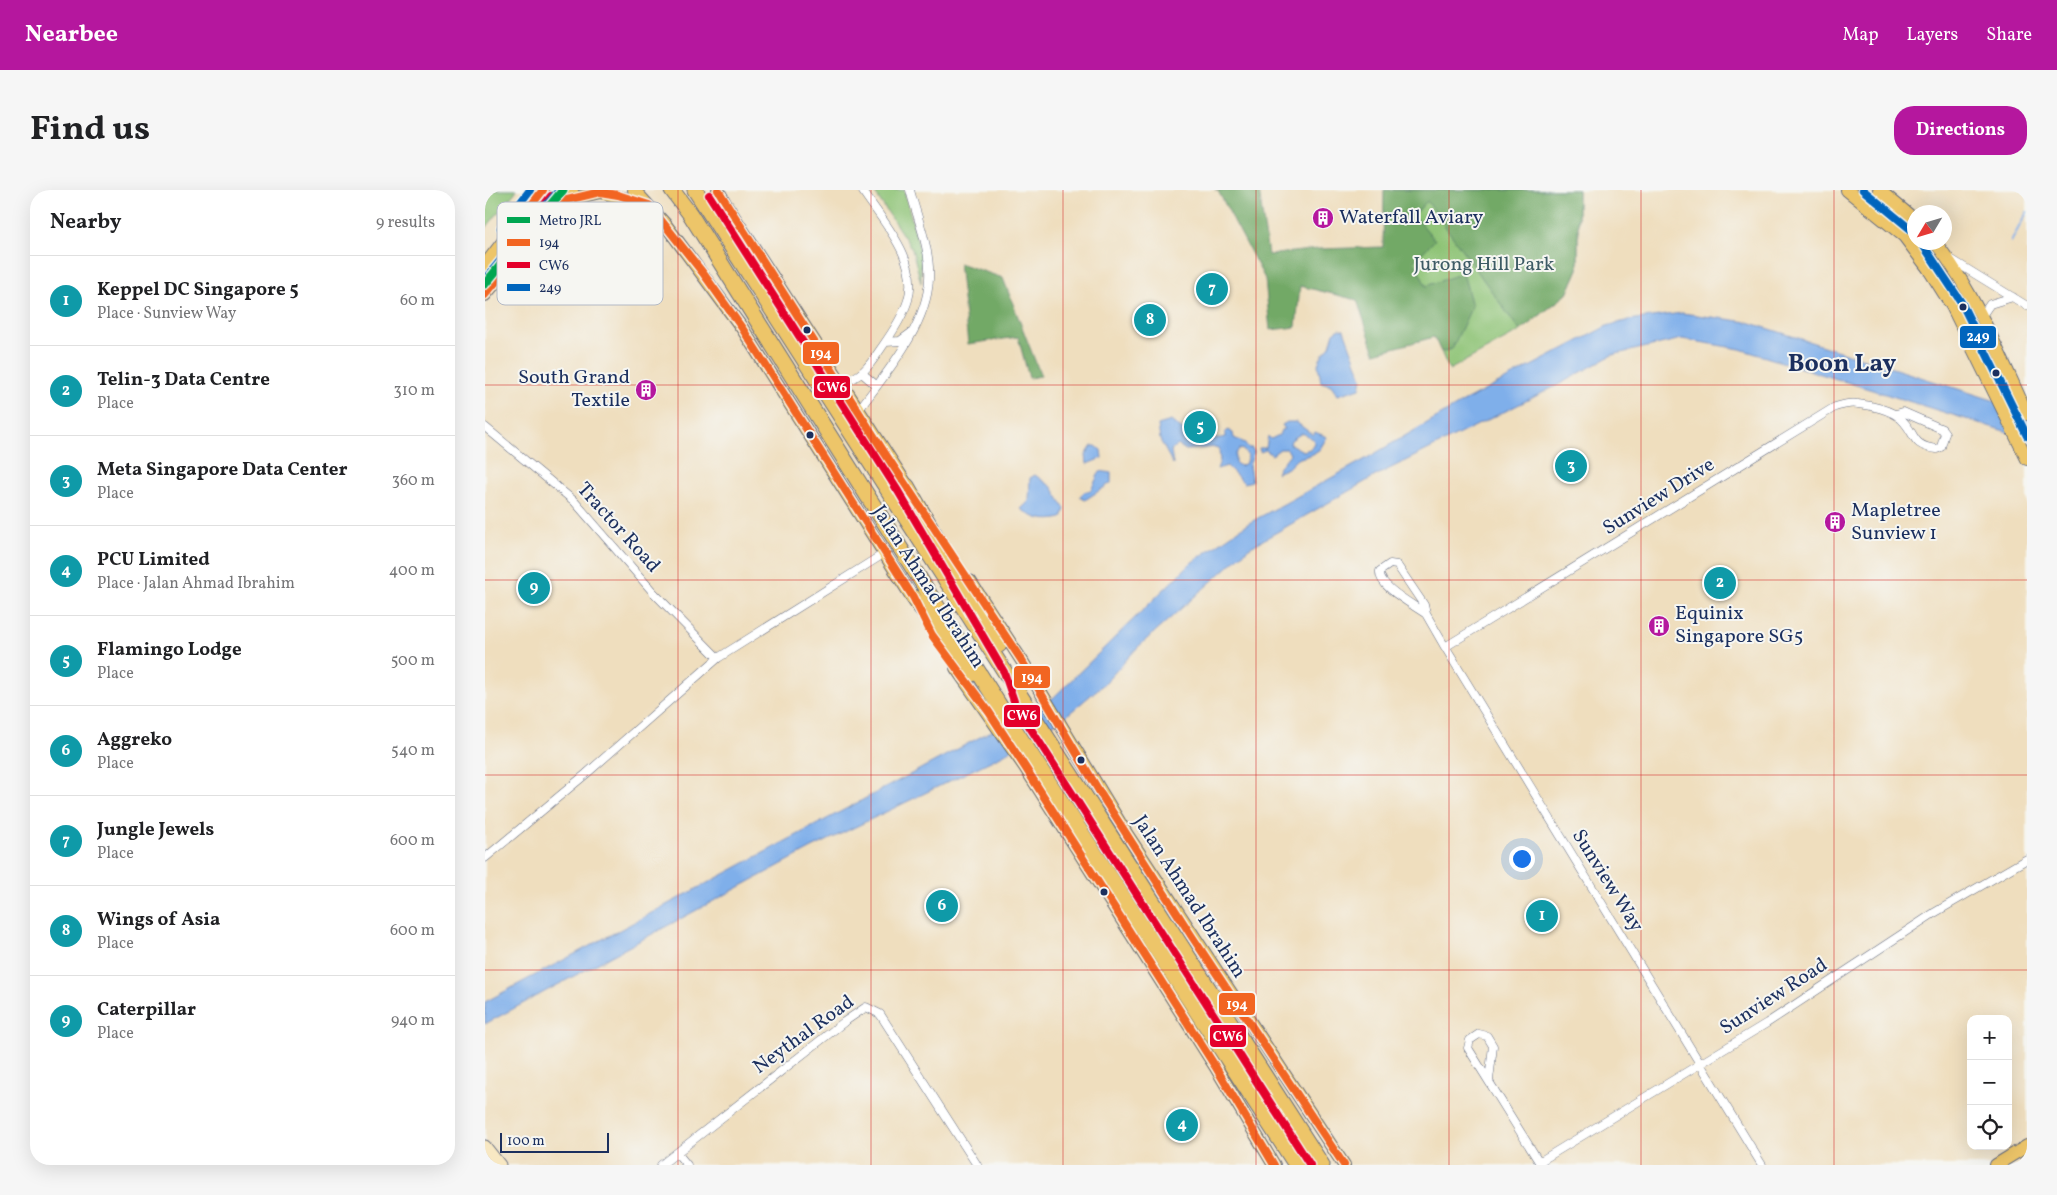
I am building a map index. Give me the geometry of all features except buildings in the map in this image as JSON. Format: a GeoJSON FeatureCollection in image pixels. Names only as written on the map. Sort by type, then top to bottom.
{"type":"FeatureCollection","features":[{"type":"Feature","properties":{"kind":"highway"},"geometry":{"type":"LineString","coordinates":[[672,190],[690,214],[1008,719],[1296,1165]]}},
{"type":"Feature","properties":{"kind":"highway"},"geometry":{"type":"LineString","coordinates":[[695,190],[706,204],[1322,1165]]}},
{"type":"Feature","properties":{"kind":"highway"},"geometry":{"type":"LineString","coordinates":[[907,486],[1013,668],[1023,699]]}},
{"type":"Feature","properties":{"kind":"highway"},"geometry":{"type":"LineString","coordinates":[[913,597],[995,710],[1008,719]]}},
{"type":"Feature","properties":{"kind":"highway"},"geometry":{"type":"LineString","coordinates":[[1245,1087],[1265,1131],[1285,1165]]}},
{"type":"Feature","properties":{"kind":"highway"},"geometry":{"type":"LineString","coordinates":[[1301,1132],[1314,1140],[1333,1165]]}},
{"type":"Feature","properties":{"kind":"main road"},"geometry":{"type":"LineString","coordinates":[[534,202],[543,190]]}},
{"type":"Feature","properties":{"kind":"main road"},"geometry":{"type":"LineString","coordinates":[[563,201],[572,190]]}},
{"type":"Feature","properties":{"kind":"main road","name":"Jalan Ahmad Ibrahim"},"geometry":{"type":"LineString","coordinates":[[634,190],[646,202]]}},
{"type":"Feature","properties":{"kind":"main road","name":"Jalan Ahmad Ibrahim"},"geometry":{"type":"LineString","coordinates":[[719,190],[725,203],[858,411],[1022,660],[1102,796],[1191,935],[1344,1165]]}},
{"type":"Feature","properties":{"kind":"main road"},"geometry":{"type":"LineString","coordinates":[[1847,190],[1904,236],[1928,268],[1952,306],[2027,459]]}},
{"type":"Feature","properties":{"kind":"main road"},"geometry":{"type":"LineString","coordinates":[[1879,190],[1907,213]]}},
{"type":"Feature","properties":{"kind":"main road"},"geometry":{"type":"LineString","coordinates":[[563,201],[600,192],[638,202]]}},
{"type":"Feature","properties":{"kind":"main road","name":"Jalan Ahmad Ibrahim"},"geometry":{"type":"LineString","coordinates":[[663,223],[703,273],[742,328],[913,597],[932,635],[989,712],[1025,767],[1205,1050],[1274,1165]]}},
{"type":"Feature","properties":{"kind":"main road"},"geometry":{"type":"LineString","coordinates":[[485,265],[497,249]]}},
{"type":"Feature","properties":{"kind":"main road"},"geometry":{"type":"LineString","coordinates":[[1941,250],[1981,317],[2027,414]]}},
{"type":"Feature","properties":{"kind":"main road"},"geometry":{"type":"LineString","coordinates":[[485,294],[497,280]]}},
{"type":"Feature","properties":{"kind":"main road"},"geometry":{"type":"LineString","coordinates":[[485,1146],[500,1165]]}},
{"type":"Feature","properties":{"kind":"main road"},"geometry":{"type":"LineString","coordinates":[[1996,1165],[2027,1146]]}},
{"type":"Feature","properties":{"kind":"street"},"geometry":{"type":"LineString","coordinates":[[840,382],[851,380],[863,374],[886,342],[909,299],[907,264],[900,247],[862,190]]}},
{"type":"Feature","properties":{"kind":"street"},"geometry":{"type":"LineString","coordinates":[[858,411],[899,355],[924,306],[929,279],[926,250],[909,190]]}},
{"type":"Feature","properties":{"kind":"street"},"geometry":{"type":"LineString","coordinates":[[1945,255],[2027,306]]}},
{"type":"Feature","properties":{"kind":"street"},"geometry":{"type":"LineString","coordinates":[[1981,317],[1990,304],[2013,297]]}},
{"type":"Feature","properties":{"kind":"street"},"geometry":{"type":"LineString","coordinates":[[886,342],[900,341],[911,333]]}},
{"type":"Feature","properties":{"kind":"street"},"geometry":{"type":"LineString","coordinates":[[886,342],[899,355]]}},
{"type":"Feature","properties":{"kind":"street"},"geometry":{"type":"LineString","coordinates":[[863,374],[877,386]]}},
{"type":"Feature","properties":{"kind":"street","name":"Sunview Drive"},"geometry":{"type":"LineString","coordinates":[[1445,647],[1835,407],[1857,404],[1897,414],[1903,412],[1942,429],[1945,433],[1941,447],[1937,449],[1927,448],[1916,442],[1908,426],[1897,414]]}},
{"type":"Feature","properties":{"kind":"street","name":"Tractor Road"},"geometry":{"type":"LineString","coordinates":[[485,428],[574,501],[653,592],[718,658]]}},
{"type":"Feature","properties":{"kind":"street"},"geometry":{"type":"LineString","coordinates":[[485,858],[586,774],[718,658],[885,554]]}},
{"type":"Feature","properties":{"kind":"street","name":"Sunview Way"},"geometry":{"type":"LineString","coordinates":[[1426,614],[1387,588],[1381,577],[1381,571],[1390,564],[1397,565],[1424,606],[1426,614],[1445,647],[1762,1165]]}},
{"type":"Feature","properties":{"kind":"street","name":"Sunview Road"},"geometry":{"type":"LineString","coordinates":[[1540,1164],[1767,1023],[1934,913],[2027,859]]}},
{"type":"Feature","properties":{"kind":"street","name":"Neythal Road"},"geometry":{"type":"LineString","coordinates":[[661,1165],[866,1007],[880,1014],[977,1165]]}},
{"type":"Feature","properties":{"kind":"street"},"geometry":{"type":"LineString","coordinates":[[1489,1080],[1493,1046],[1487,1036],[1479,1034],[1470,1040],[1468,1048],[1540,1164]]}},
{"type":"Feature","properties":{"kind":"street"},"geometry":{"type":"LineString","coordinates":[[677,1152],[687,1165]]}},
{"type":"Feature","properties":{"kind":"green space"},"geometry":{"type":"Polygon","coordinates":[[[485,190],[517,190],[507,202],[497,202],[497,214],[485,229],[485,190]]]}},
{"type":"Feature","properties":{"kind":"green space"},"geometry":{"type":"Polygon","coordinates":[[[873,190],[904,190],[921,255],[921,283],[912,249],[873,190]]]}},
{"type":"Feature","properties":{"kind":"green space"},"geometry":{"type":"Polygon","coordinates":[[[1215,190],[1259,190],[1268,255],[1318,249],[1383,247],[1384,190],[1578,190],[1578,269],[1567,294],[1520,331],[1427,201],[1414,215],[1435,240],[1414,261],[1426,286],[1463,273],[1472,306],[1452,349],[1441,352],[1434,337],[1375,353],[1357,300],[1300,286],[1296,327],[1270,330],[1265,279],[1218,191],[1215,190]]]}},
{"type":"Feature","properties":{"kind":"green space","name":"Jurong Hill Park"},"geometry":{"type":"Polygon","coordinates":[[[1390,190],[1578,190],[1578,269],[1567,294],[1520,331],[1449,370],[1393,241],[1390,190]]]}},
{"type":"Feature","properties":{"kind":"green space"},"geometry":{"type":"Polygon","coordinates":[[[959,263],[1003,278],[1041,376],[1029,378],[1018,337],[968,344],[959,263]]]}},
{"type":"Feature","properties":{"kind":"water"},"geometry":{"type":"Polygon","coordinates":[[[1682,313],[1748,322],[2027,411],[2027,438],[1740,349],[1682,339],[1612,355],[1558,385],[1377,475],[1249,548],[1138,647],[1105,683],[1065,717],[1003,755],[812,848],[485,1024],[485,1002],[1053,698],[1191,563],[1249,523],[1362,461],[1463,402],[1607,326],[1629,320],[1682,313]]]}},
{"type":"Feature","properties":{"kind":"water"},"geometry":{"type":"Polygon","coordinates":[[[1339,329],[1344,330],[1362,379],[1360,388],[1338,395],[1331,385],[1321,382],[1318,364],[1322,355],[1330,346],[1334,333],[1339,329]]]}},
{"type":"Feature","properties":{"kind":"water"},"geometry":{"type":"Polygon","coordinates":[[[1171,421],[1190,434],[1210,439],[1225,437],[1225,433],[1228,430],[1233,433],[1234,438],[1245,443],[1254,452],[1249,466],[1252,481],[1244,483],[1227,466],[1217,469],[1220,461],[1219,449],[1216,447],[1186,450],[1178,445],[1171,450],[1173,464],[1160,440],[1158,425],[1171,421]],[[1239,449],[1235,455],[1235,462],[1239,466],[1245,464],[1248,456],[1243,450],[1239,449]]]}},
{"type":"Feature","properties":{"kind":"water"},"geometry":{"type":"Polygon","coordinates":[[[1287,422],[1296,422],[1313,435],[1315,432],[1327,437],[1320,449],[1313,454],[1297,459],[1288,468],[1276,473],[1280,465],[1290,454],[1287,449],[1280,449],[1272,455],[1266,450],[1260,452],[1259,448],[1266,448],[1268,436],[1271,439],[1279,435],[1281,430],[1285,429],[1282,425],[1287,422]],[[1302,433],[1291,440],[1290,444],[1303,451],[1310,449],[1314,443],[1313,439],[1302,433]]]}},
{"type":"Feature","properties":{"kind":"water"},"geometry":{"type":"Polygon","coordinates":[[[1092,446],[1096,446],[1101,450],[1102,458],[1087,464],[1086,455],[1092,446]]]}},
{"type":"Feature","properties":{"kind":"water"},"geometry":{"type":"Polygon","coordinates":[[[1100,471],[1111,473],[1111,483],[1085,500],[1080,497],[1084,492],[1091,490],[1100,471]]]}},
{"type":"Feature","properties":{"kind":"water"},"geometry":{"type":"Polygon","coordinates":[[[1035,475],[1052,487],[1065,509],[1062,518],[1040,519],[1021,509],[1029,501],[1030,478],[1035,475]]]}},
{"type":"Feature","properties":{"kind":"waterway"},"geometry":{"type":"LineString","coordinates":[[2011,242],[2027,212]]}},
{"type":"Feature","properties":{"kind":"metro line","name":"JRL"},"geometry":{"type":"LineString","coordinates":[[553,202],[563,190]]}},
{"type":"Feature","properties":{"kind":"metro line","name":"JRL"},"geometry":{"type":"LineString","coordinates":[[485,284],[497,270]]}},
{"type":"Feature","properties":{"kind":"transit line","name":"249"},"geometry":{"type":"LineString","coordinates":[[521,202],[530,190]]}},
{"type":"Feature","properties":{"kind":"transit line","name":"194"},"geometry":{"type":"LineString","coordinates":[[534,202],[543,190]]}},
{"type":"Feature","properties":{"kind":"transit line","name":"249"},"geometry":{"type":"LineString","coordinates":[[549,202],[559,190]]}},
{"type":"Feature","properties":{"kind":"transit line","name":"194"},"geometry":{"type":"LineString","coordinates":[[718,190],[884,452],[1022,661],[1102,796],[1191,935],[1344,1165]]}},
{"type":"Feature","properties":{"kind":"transit line","name":"249"},"geometry":{"type":"LineString","coordinates":[[1863,190],[1907,226]]}},
{"type":"Feature","properties":{"kind":"transit line","name":"194"},"geometry":{"type":"LineString","coordinates":[[562,202],[600,192],[640,202]]}},
{"type":"Feature","properties":{"kind":"transit line","name":"CW6"},"geometry":{"type":"LineString","coordinates":[[709,195],[898,491],[1004,672],[1015,704],[1310,1165]]}},
{"type":"Feature","properties":{"kind":"transit line","name":"CW6"},"geometry":{"type":"LineString","coordinates":[[546,202],[551,196]]}},
{"type":"Feature","properties":{"kind":"transit line","name":"194"},"geometry":{"type":"LineString","coordinates":[[663,223],[703,273],[742,328],[913,597],[932,635],[989,712],[1025,767],[1215,1066],[1274,1165]]}},
{"type":"Feature","properties":{"kind":"transit line","name":"249"},"geometry":{"type":"LineString","coordinates":[[1926,250],[1961,302],[2027,436]]}},
{"type":"Feature","properties":{"kind":"transit line","name":"249"},"geometry":{"type":"LineString","coordinates":[[485,279],[497,265]]}},
{"type":"Feature","properties":{"kind":"transit line","name":"CW6"},"geometry":{"type":"LineString","coordinates":[[493,271],[497,266]]}},
{"type":"Feature","properties":{"kind":"transit line","name":"194"},"geometry":{"type":"LineString","coordinates":[[485,295],[497,281]]}},
{"type":"Feature","properties":{"kind":"place","name":"Waterfall Aviary"},"geometry":{"type":"Point","coordinates":[1323,218]}},
{"type":"Feature","properties":{"kind":"place","name":"Jungle Jewels"},"geometry":{"type":"Point","coordinates":[1212,289]}},
{"type":"Feature","properties":{"kind":"place","name":"Wings of Asia"},"geometry":{"type":"Point","coordinates":[1150,320]}},
{"type":"Feature","properties":{"kind":"place","name":"South Grand Textile"},"geometry":{"type":"Point","coordinates":[646,390]}},
{"type":"Feature","properties":{"kind":"place","name":"Flamingo Lodge"},"geometry":{"type":"Point","coordinates":[1200,427]}},
{"type":"Feature","properties":{"kind":"place","name":"Meta Singapore Data Center"},"geometry":{"type":"Point","coordinates":[1571,466]}},
{"type":"Feature","properties":{"kind":"place","name":"Mapletree Sunview 1"},"geometry":{"type":"Point","coordinates":[1835,522]}},
{"type":"Feature","properties":{"kind":"place","name":"Telin-3 Data Centre"},"geometry":{"type":"Point","coordinates":[1720,583]}},
{"type":"Feature","properties":{"kind":"place","name":"Caterpillar"},"geometry":{"type":"Point","coordinates":[534,588]}},
{"type":"Feature","properties":{"kind":"place","name":"Equinix Singapore SG5"},"geometry":{"type":"Point","coordinates":[1659,626]}},
{"type":"Feature","properties":{"kind":"place","name":"Aggreko"},"geometry":{"type":"Point","coordinates":[942,906]}},
{"type":"Feature","properties":{"kind":"place","name":"Keppel DC Singapore 5"},"geometry":{"type":"Point","coordinates":[1542,916]}},
{"type":"Feature","properties":{"kind":"place","name":"PCU Limited"},"geometry":{"type":"Point","coordinates":[1182,1125]}},
{"type":"Feature","properties":{"kind":"district","name":"Boon Lay"},"geometry":{"type":"Point","coordinates":[1842,364]}}]}
